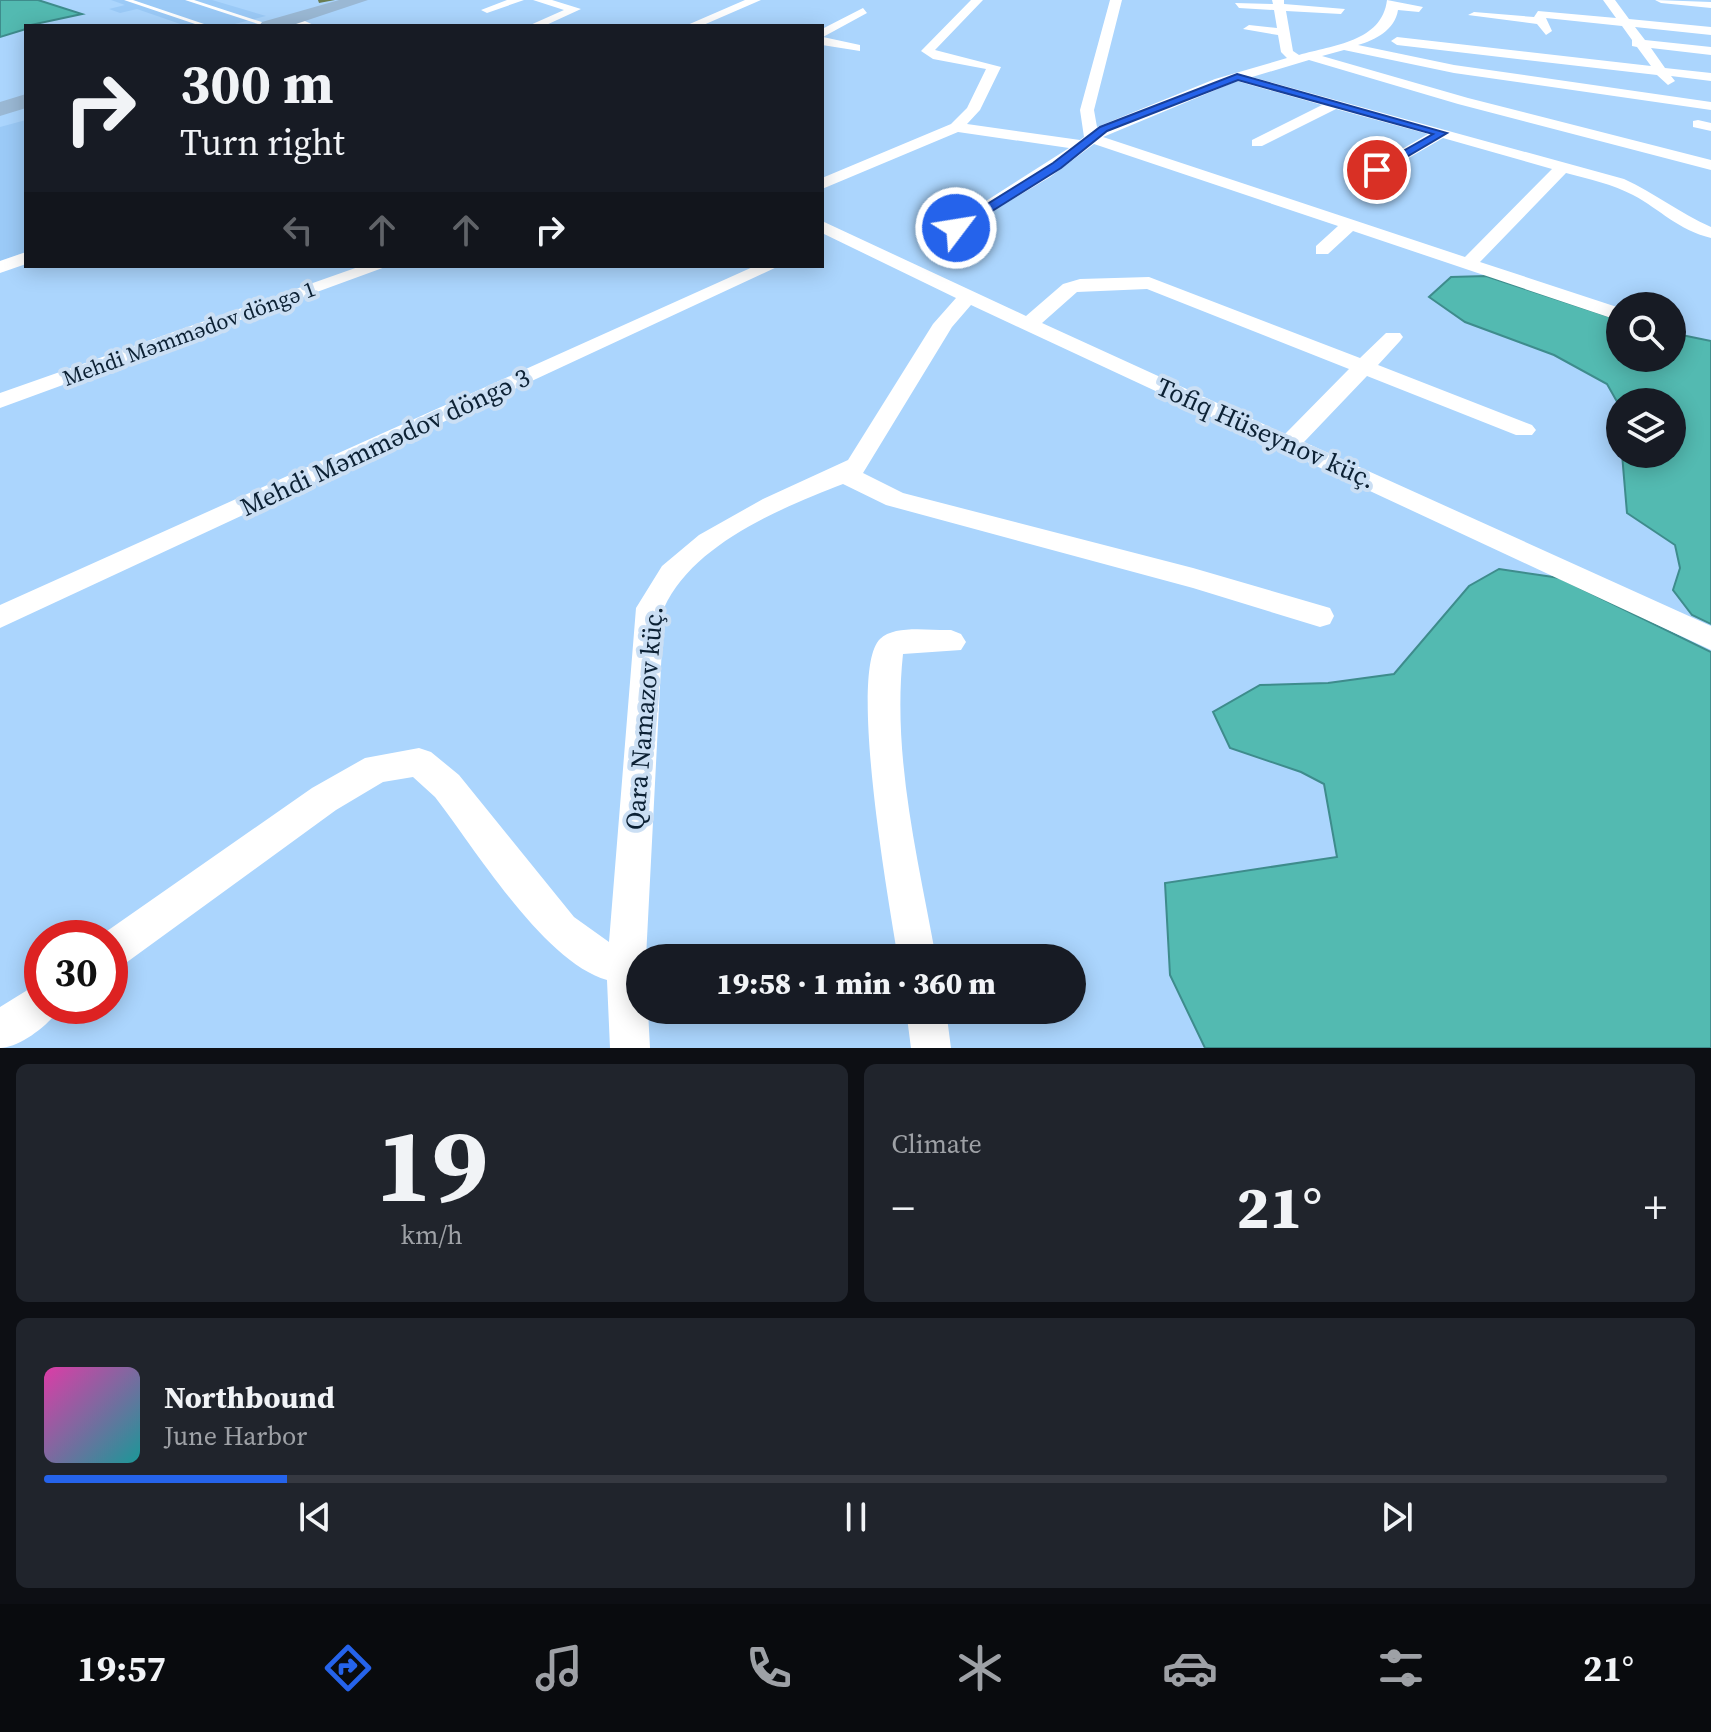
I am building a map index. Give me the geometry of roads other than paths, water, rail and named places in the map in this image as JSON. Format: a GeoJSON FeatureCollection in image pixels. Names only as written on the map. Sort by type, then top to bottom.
{"type":"FeatureCollection","features":[{"type":"Feature","properties":{"kind":"main road"},"geometry":{"type":"LineString","coordinates":[[277,24],[359,0]]}},
{"type":"Feature","properties":{"kind":"main road"},"geometry":{"type":"LineString","coordinates":[[301,24],[375,0]]}},
{"type":"Feature","properties":{"kind":"main road"},"geometry":{"type":"LineString","coordinates":[[0,106],[24,99]]}},
{"type":"Feature","properties":{"kind":"street"},"geometry":{"type":"LineString","coordinates":[[487,10],[518,0]]}},
{"type":"Feature","properties":{"kind":"street"},"geometry":{"type":"LineString","coordinates":[[539,0],[575,9],[539,24]]}},
{"type":"Feature","properties":{"kind":"street"},"geometry":{"type":"LineString","coordinates":[[696,24],[755,0]]}},
{"type":"Feature","properties":{"kind":"street"},"geometry":{"type":"LineString","coordinates":[[824,183],[956,127],[973,110],[994,67],[937,56],[927,51],[977,0]]}},
{"type":"Feature","properties":{"kind":"street"},"geometry":{"type":"LineString","coordinates":[[1087,142],[1087,110],[1116,0]]}},
{"type":"Feature","properties":{"kind":"street"},"geometry":{"type":"LineString","coordinates":[[1609,0],[1636,43],[1677,93],[1676,100]]}},
{"type":"Feature","properties":{"kind":"street"},"geometry":{"type":"LineString","coordinates":[[1661,0],[1711,5]]}},
{"type":"Feature","properties":{"kind":"street"},"geometry":{"type":"LineString","coordinates":[[1373,37],[1391,17],[1393,3],[1419,9]]}},
{"type":"Feature","properties":{"kind":"street"},"geometry":{"type":"LineString","coordinates":[[1278,4],[1287,52],[1427,92],[1711,165]]}},
{"type":"Feature","properties":{"kind":"street"},"geometry":{"type":"LineString","coordinates":[[1239,5],[1278,4],[1341,11]]}},
{"type":"Feature","properties":{"kind":"street"},"geometry":{"type":"LineString","coordinates":[[824,33],[863,11]]}},
{"type":"Feature","properties":{"kind":"street"},"geometry":{"type":"LineString","coordinates":[[1474,15],[1543,26],[1537,16],[1542,14],[1711,31]]}},
{"type":"Feature","properties":{"kind":"street"},"geometry":{"type":"LineString","coordinates":[[1249,29],[1283,32]]}},
{"type":"Feature","properties":{"kind":"street"},"geometry":{"type":"LineString","coordinates":[[956,228],[1044,174],[1123,120],[1237,77],[1373,37],[1477,46],[1661,73],[1711,77]]}},
{"type":"Feature","properties":{"kind":"street"},"geometry":{"type":"LineString","coordinates":[[824,41],[856,48]]}},
{"type":"Feature","properties":{"kind":"street"},"geometry":{"type":"LineString","coordinates":[[1636,43],[1711,51]]}},
{"type":"Feature","properties":{"kind":"street"},"geometry":{"type":"LineString","coordinates":[[1343,46],[1585,91],[1711,106]]}},
{"type":"Feature","properties":{"kind":"street"},"geometry":{"type":"LineString","coordinates":[[1237,77],[1632,187],[1673,217],[1711,233]]}},
{"type":"Feature","properties":{"kind":"street"},"geometry":{"type":"LineString","coordinates":[[1257,143],[1335,104]]}},
{"type":"Feature","properties":{"kind":"street"},"geometry":{"type":"LineString","coordinates":[[956,127],[1087,142],[1606,310]]}},
{"type":"Feature","properties":{"kind":"street"},"geometry":{"type":"LineString","coordinates":[[1377,170],[1441,133]]}},
{"type":"Feature","properties":{"kind":"street"},"geometry":{"type":"LineString","coordinates":[[1468,264],[1564,166]]}},
{"type":"Feature","properties":{"kind":"street"},"geometry":{"type":"LineString","coordinates":[[1322,250],[1350,225]]}},
{"type":"Feature","properties":{"kind":"street","name":"Tofiq Hüseynov küç."},"geometry":{"type":"LineString","coordinates":[[828,234],[1290,443],[1711,639]]}},
{"type":"Feature","properties":{"kind":"street"},"geometry":{"type":"LineString","coordinates":[[0,267],[24,259]]}},
{"type":"Feature","properties":{"kind":"street","name":"Mehdi Məmmədov döngə 1"},"geometry":{"type":"LineString","coordinates":[[0,401],[373,268]]}},
{"type":"Feature","properties":{"kind":"street","name":"Mehdi Məmmədov döngə 3"},"geometry":{"type":"LineString","coordinates":[[0,617],[766,268]]}},
{"type":"Feature","properties":{"kind":"street"},"geometry":{"type":"LineString","coordinates":[[1028,325],[1070,288],[1136,281],[1365,366],[1524,430]]}},
{"type":"Feature","properties":{"kind":"street","name":"Qara Namazov küç."},"geometry":{"type":"LineString","coordinates":[[627,944],[650,608],[655,590],[671,570],[700,549],[790,495],[845,475],[869,452],[943,324],[967,297]]}},
{"type":"Feature","properties":{"kind":"street"},"geometry":{"type":"LineString","coordinates":[[1290,443],[1393,337]]}},
{"type":"Feature","properties":{"kind":"street"},"geometry":{"type":"LineString","coordinates":[[845,475],[895,499],[1193,578],[1320,616]]}},
{"type":"Feature","properties":{"kind":"street"},"geometry":{"type":"LineString","coordinates":[[914,944],[903,881],[882,683],[889,648],[897,643],[951,642]]}},
{"type":"Feature","properties":{"kind":"street"},"geometry":{"type":"LineString","coordinates":[[128,939],[324,799],[377,768],[419,762],[447,786],[561,930],[597,958],[626,966]]}},
{"type":"Feature","properties":{"kind":"street"},"geometry":{"type":"LineString","coordinates":[[0,1031],[24,1014]]}},
{"type":"Feature","properties":{"kind":"street","name":"Qara Namazov küç."},"geometry":{"type":"LineString","coordinates":[[629,1024],[630,1048]]}},
{"type":"Feature","properties":{"kind":"street"},"geometry":{"type":"LineString","coordinates":[[928,1024],[931,1048]]}},
{"type":"Feature","properties":{"kind":"lane"},"geometry":{"type":"LineString","coordinates":[[127,0],[201,24]]}},
{"type":"Feature","properties":{"kind":"lane"},"geometry":{"type":"LineString","coordinates":[[188,0],[264,24]]}},
{"type":"Feature","properties":{"kind":"lane"},"geometry":{"type":"LineString","coordinates":[[214,24],[241,16]]}}]}
